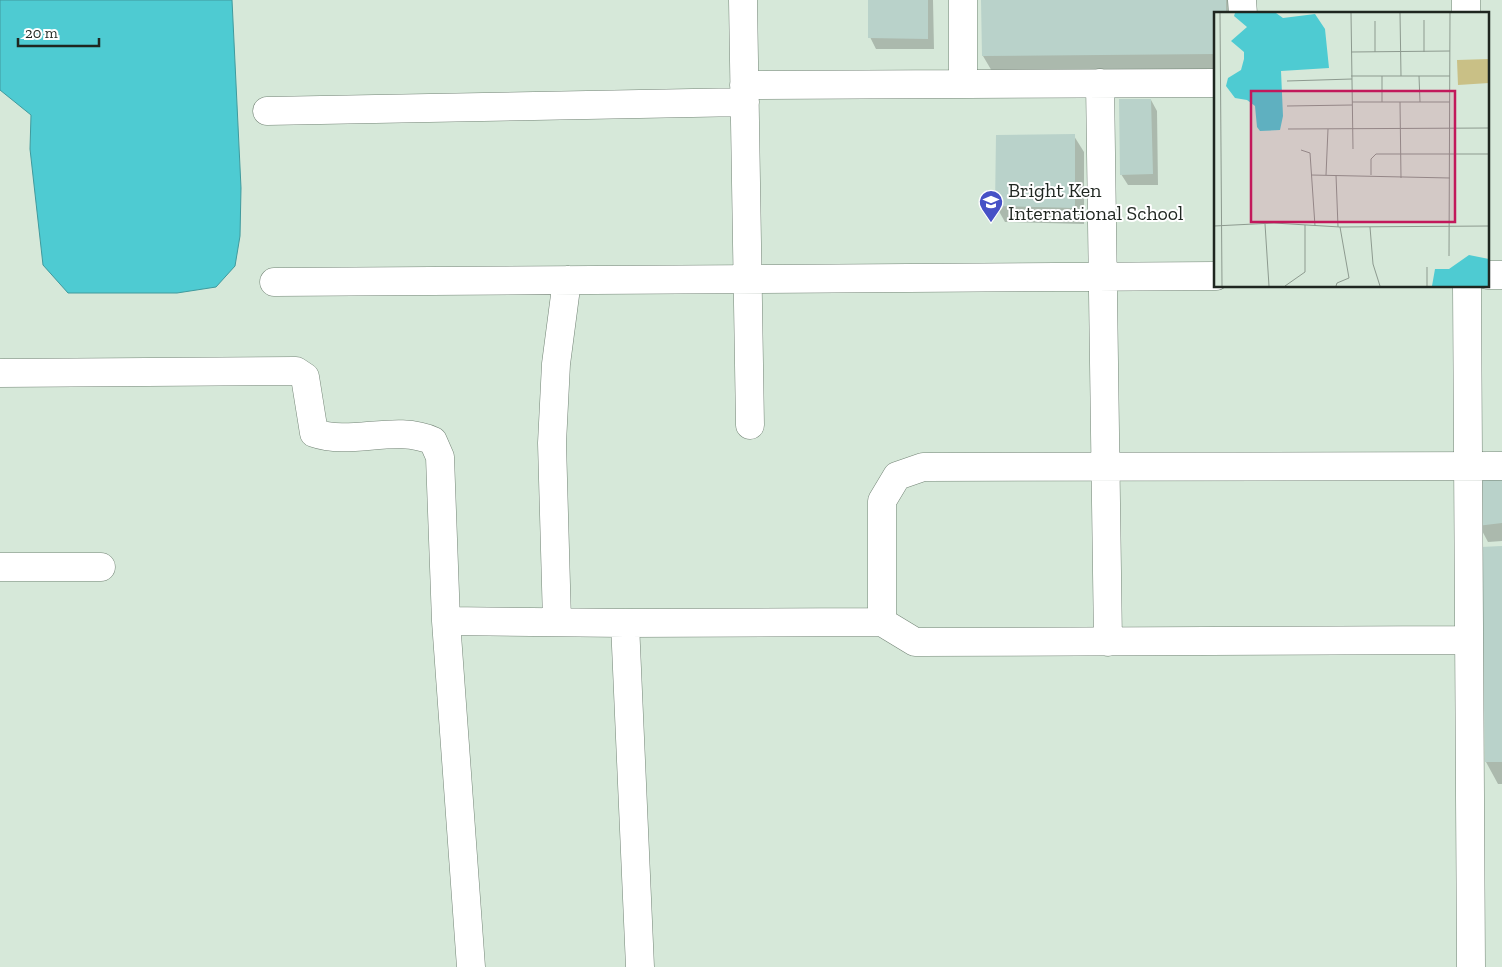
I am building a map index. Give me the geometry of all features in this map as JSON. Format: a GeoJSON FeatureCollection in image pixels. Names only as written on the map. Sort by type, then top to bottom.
{"type":"FeatureCollection","features":[{"type":"Feature","properties":{"kind":"street"},"geometry":{"type":"LineString","coordinates":[[743,0],[750,425]]}},
{"type":"Feature","properties":{"kind":"street"},"geometry":{"type":"LineString","coordinates":[[963,0],[963,84]]}},
{"type":"Feature","properties":{"kind":"street"},"geometry":{"type":"LineString","coordinates":[[1100,83],[1108,642]]}},
{"type":"Feature","properties":{"kind":"street"},"geometry":{"type":"LineString","coordinates":[[267,111],[744,94],[963,84],[1214,83]]}},
{"type":"Feature","properties":{"kind":"street"},"geometry":{"type":"LineString","coordinates":[[274,282],[1214,276]]}},
{"type":"Feature","properties":{"kind":"street"},"geometry":{"type":"LineString","coordinates":[[558,621],[552,443],[556,364],[567,280]]}},
{"type":"Feature","properties":{"kind":"street"},"geometry":{"type":"LineString","coordinates":[[1467,288],[1471,967]]}},
{"type":"Feature","properties":{"kind":"street"},"geometry":{"type":"LineString","coordinates":[[0,373],[296,371],[305,378],[314,433],[327,437],[372,435],[421,436],[433,442],[440,457],[446,620],[471,967]]}},
{"type":"Feature","properties":{"kind":"street"},"geometry":{"type":"LineString","coordinates":[[882,622],[882,502],[897,476],[923,467],[1502,466]]}},
{"type":"Feature","properties":{"kind":"street"},"geometry":{"type":"LineString","coordinates":[[0,567],[102,567]]}},
{"type":"Feature","properties":{"kind":"street"},"geometry":{"type":"LineString","coordinates":[[446,620],[625,623],[882,622],[915,642],[1469,640]]}},
{"type":"Feature","properties":{"kind":"street"},"geometry":{"type":"LineString","coordinates":[[625,623],[640,967]]}},
{"type":"Feature","properties":{"kind":"water"},"geometry":{"type":"Polygon","coordinates":[[[0,0],[232,0],[241,188],[240,236],[235,266],[216,287],[177,293],[68,293],[43,265],[30,149],[31,115],[0,90],[0,0]]]}},
{"type":"Feature","properties":{"kind":"building"},"geometry":{"type":"Polygon","coordinates":[[[868,0],[928,0],[928,39],[868,38],[868,0]]]}},
{"type":"Feature","properties":{"kind":"building"},"geometry":{"type":"Polygon","coordinates":[[[981,0],[1226,0],[1226,12],[1214,12],[1214,54],[982,56],[981,0]]]}},
{"type":"Feature","properties":{"kind":"building"},"geometry":{"type":"Polygon","coordinates":[[[1119,99],[1151,99],[1153,174],[1120,175],[1119,99]]]}},
{"type":"Feature","properties":{"kind":"building"},"geometry":{"type":"Polygon","coordinates":[[[1075,134],[1075,208],[995,206],[996,135],[1075,134]]]}},
{"type":"Feature","properties":{"kind":"building"},"geometry":{"type":"Polygon","coordinates":[[[1502,478],[1502,523],[1477,526],[1478,479],[1502,478]]]}},
{"type":"Feature","properties":{"kind":"building"},"geometry":{"type":"Polygon","coordinates":[[[1502,546],[1502,762],[1485,762],[1481,547],[1502,546]]]}},
{"type":"Feature","properties":{"kind":"place","name":"Bright Ken International School"},"geometry":{"type":"Point","coordinates":[991,223]}}]}
